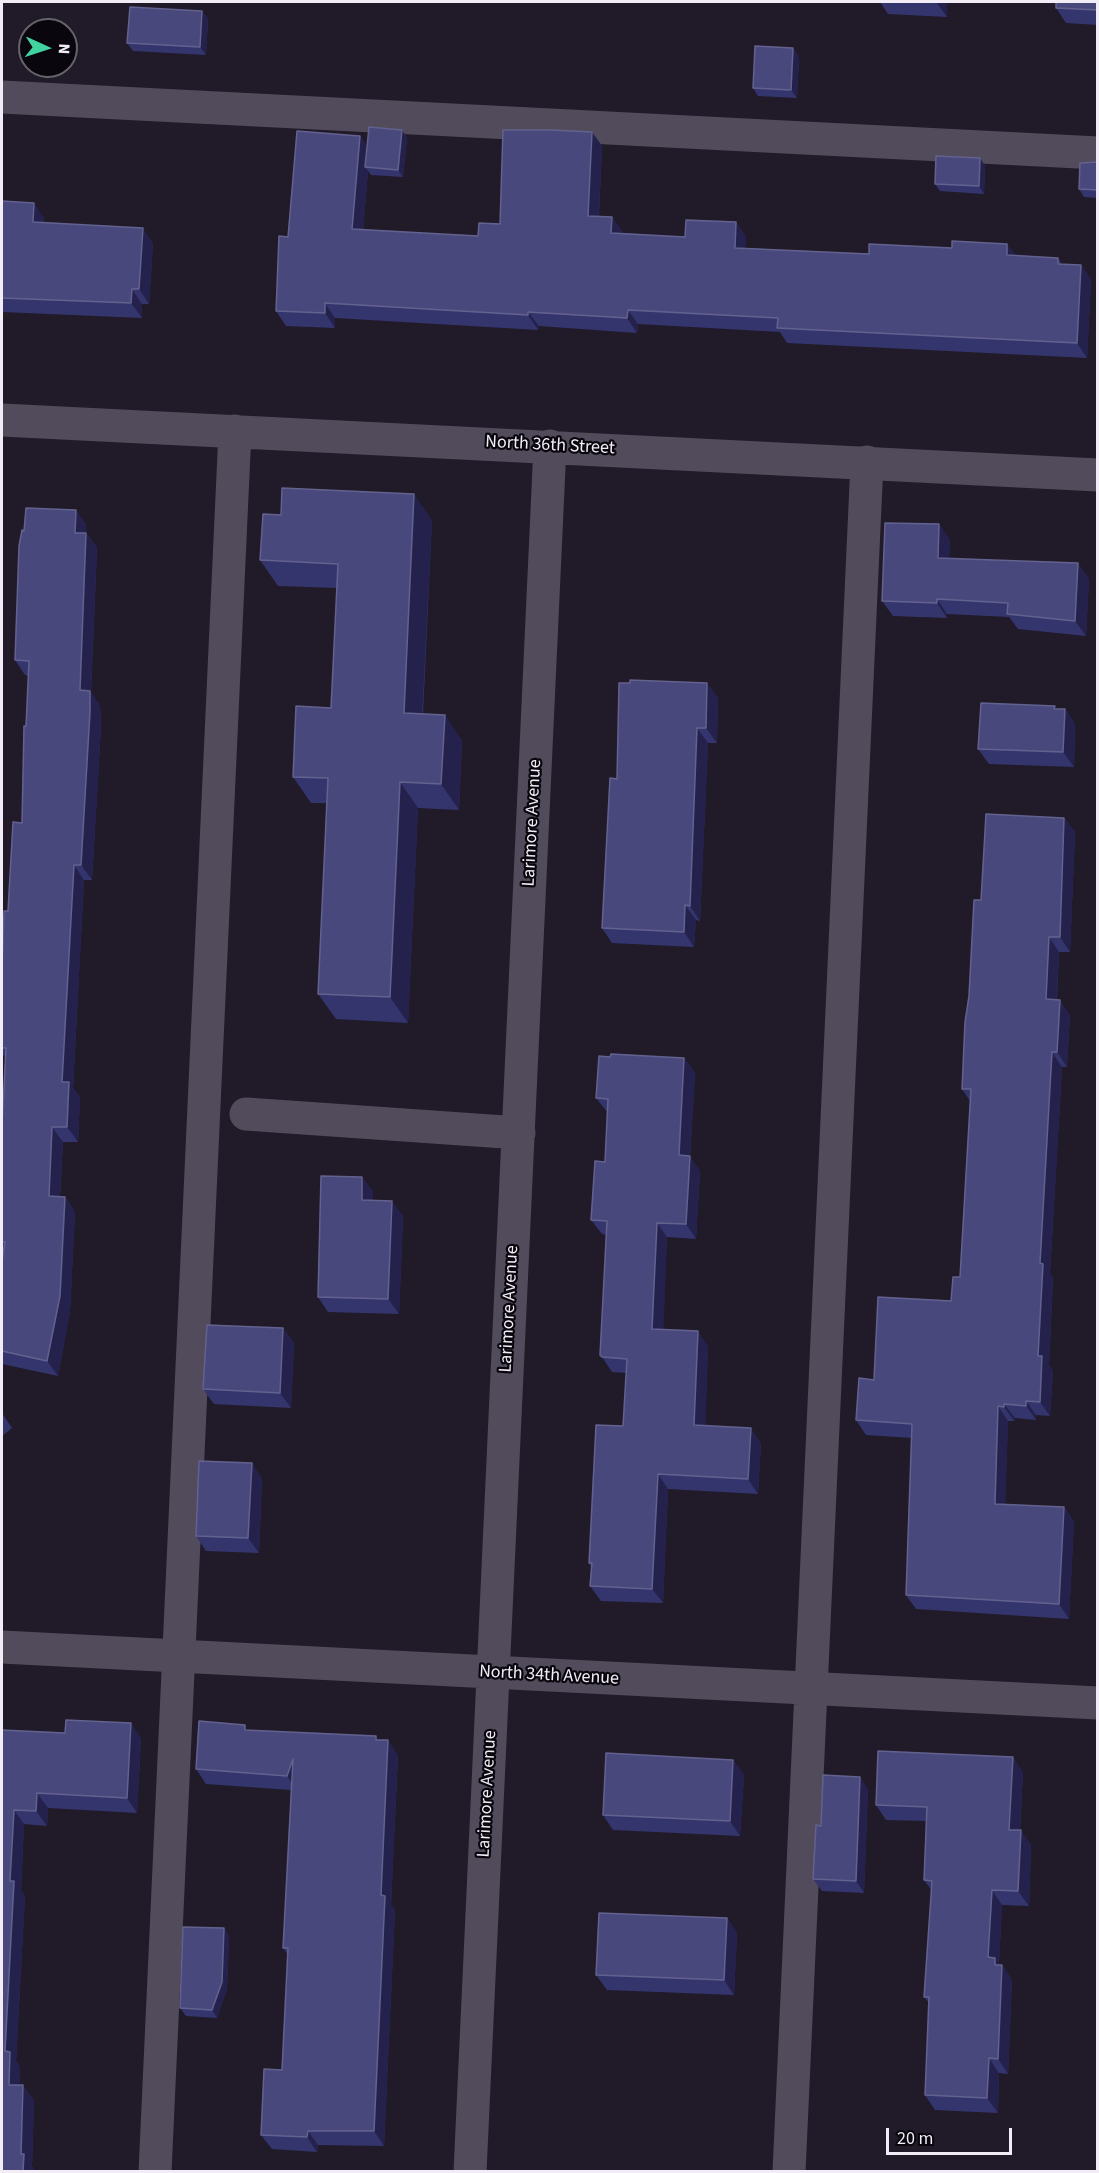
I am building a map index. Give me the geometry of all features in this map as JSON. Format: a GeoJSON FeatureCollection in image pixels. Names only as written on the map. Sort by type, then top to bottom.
{"type":"FeatureCollection","features":[{"type":"Feature","properties":{"kind":"street"},"geometry":{"type":"LineString","coordinates":[[2,97],[1098,153]]}},
{"type":"Feature","properties":{"kind":"street","name":"North 36th Street"},"geometry":{"type":"LineString","coordinates":[[2,420],[1098,474]]}},
{"type":"Feature","properties":{"kind":"street"},"geometry":{"type":"LineString","coordinates":[[155,2172],[235,431]]}},
{"type":"Feature","properties":{"kind":"street","name":"Larimore Avenue"},"geometry":{"type":"LineString","coordinates":[[470,2172],[550,446]]}},
{"type":"Feature","properties":{"kind":"street"},"geometry":{"type":"LineString","coordinates":[[789,2172],[867,462]]}},
{"type":"Feature","properties":{"kind":"street"},"geometry":{"type":"LineString","coordinates":[[246,1114],[519,1133]]}},
{"type":"Feature","properties":{"kind":"street","name":"North 34th Avenue"},"geometry":{"type":"LineString","coordinates":[[2,1647],[494,1674],[1098,1703]]}},
{"type":"Feature","properties":{"kind":"building"},"geometry":{"type":"Polygon","coordinates":[[[1056,2],[1098,2],[1098,10],[1056,8],[1056,2]]]}},
{"type":"Feature","properties":{"kind":"building"},"geometry":{"type":"Polygon","coordinates":[[[130,7],[202,11],[200,47],[127,43],[130,7]]]}},
{"type":"Feature","properties":{"kind":"building"},"geometry":{"type":"Polygon","coordinates":[[[755,46],[793,48],[791,90],[753,88],[755,46]]]}},
{"type":"Feature","properties":{"kind":"building"},"geometry":{"type":"Polygon","coordinates":[[[369,127],[402,130],[398,170],[365,167],[369,127]]]}},
{"type":"Feature","properties":{"kind":"building"},"geometry":{"type":"Polygon","coordinates":[[[503,130],[592,132],[588,216],[612,217],[611,233],[685,237],[686,220],[736,222],[735,248],[869,254],[869,244],[952,248],[952,241],[1007,244],[1007,255],[1058,258],[1058,264],[1081,265],[1077,343],[777,328],[778,318],[628,310],[627,318],[528,312],[528,315],[325,303],[325,313],[276,311],[279,236],[288,237],[297,131],[360,136],[352,229],[478,236],[479,223],[500,224],[503,130]]]}},
{"type":"Feature","properties":{"kind":"building"},"geometry":{"type":"Polygon","coordinates":[[[936,156],[980,158],[979,186],[935,184],[936,156]]]}},
{"type":"Feature","properties":{"kind":"building"},"geometry":{"type":"Polygon","coordinates":[[[1098,162],[1098,190],[1079,189],[1080,163],[1098,162]]]}},
{"type":"Feature","properties":{"kind":"building"},"geometry":{"type":"Polygon","coordinates":[[[2,201],[34,203],[33,222],[143,228],[139,289],[132,289],[131,303],[2,298],[2,201]]]}},
{"type":"Feature","properties":{"kind":"building"},"geometry":{"type":"Polygon","coordinates":[[[282,488],[414,494],[404,713],[445,715],[441,784],[400,782],[390,997],[318,994],[328,778],[293,777],[296,706],[331,708],[338,564],[260,560],[263,514],[281,515],[282,488]]]}},
{"type":"Feature","properties":{"kind":"building"},"geometry":{"type":"Polygon","coordinates":[[[26,508],[76,510],[75,533],[86,533],[80,690],[90,691],[81,865],[74,865],[62,1082],[69,1082],[67,1127],[52,1127],[49,1196],[65,1197],[60,1296],[47,1361],[2,1351],[2,1261],[5,1242],[2,1242],[2,1125],[6,1048],[2,1048],[2,968],[4,911],[8,911],[13,822],[22,823],[24,726],[26,726],[29,661],[15,660],[19,546],[22,530],[24,531],[26,508]]]}},
{"type":"Feature","properties":{"kind":"building"},"geometry":{"type":"Polygon","coordinates":[[[885,523],[939,524],[938,558],[1078,563],[1075,621],[1007,614],[1008,603],[937,599],[937,603],[882,601],[885,523]]]}},
{"type":"Feature","properties":{"kind":"building"},"geometry":{"type":"Polygon","coordinates":[[[630,680],[707,683],[706,728],[697,728],[690,906],[685,905],[684,932],[602,928],[610,778],[617,779],[619,683],[630,683],[630,680]]]}},
{"type":"Feature","properties":{"kind":"building"},"geometry":{"type":"Polygon","coordinates":[[[981,703],[1055,706],[1054,709],[1065,709],[1063,752],[978,749],[981,703]]]}},
{"type":"Feature","properties":{"kind":"building"},"geometry":{"type":"Polygon","coordinates":[[[986,814],[1064,818],[1060,937],[1049,937],[1046,999],[1060,1000],[1057,1052],[1052,1052],[1040,1263],[1043,1264],[1038,1356],[1042,1356],[1040,1402],[1026,1401],[1026,1406],[1004,1404],[1004,1407],[998,1406],[995,1504],[1064,1507],[1059,1604],[906,1595],[912,1424],[856,1420],[859,1378],[874,1380],[878,1297],[951,1301],[953,1277],[960,1277],[971,1089],[962,1089],[965,1022],[969,996],[974,900],[981,900],[986,814]]]}},
{"type":"Feature","properties":{"kind":"building"},"geometry":{"type":"Polygon","coordinates":[[[611,1054],[684,1058],[679,1155],[690,1156],[686,1224],[657,1223],[652,1329],[698,1331],[694,1425],[751,1428],[748,1479],[658,1474],[652,1589],[590,1586],[592,1563],[589,1563],[596,1425],[623,1426],[627,1359],[600,1355],[607,1221],[591,1220],[595,1161],[605,1162],[608,1099],[596,1098],[599,1056],[610,1057],[611,1054]]]}},
{"type":"Feature","properties":{"kind":"building"},"geometry":{"type":"Polygon","coordinates":[[[321,1176],[362,1177],[362,1200],[392,1201],[388,1299],[318,1297],[321,1176]]]}},
{"type":"Feature","properties":{"kind":"building"},"geometry":{"type":"Polygon","coordinates":[[[207,1325],[283,1328],[280,1393],[203,1389],[207,1325]]]}},
{"type":"Feature","properties":{"kind":"building"},"geometry":{"type":"Polygon","coordinates":[[[199,1461],[252,1463],[248,1538],[196,1536],[199,1461]]]}},
{"type":"Feature","properties":{"kind":"building"},"geometry":{"type":"Polygon","coordinates":[[[66,1720],[131,1723],[127,1798],[37,1793],[36,1811],[14,1810],[10,1881],[14,1881],[5,2051],[10,2052],[9,2085],[23,2085],[21,2154],[24,2154],[23,2172],[2,2172],[2,1730],[65,1733],[66,1720]]]}},
{"type":"Feature","properties":{"kind":"building"},"geometry":{"type":"Polygon","coordinates":[[[199,1721],[245,1725],[245,1730],[376,1736],[376,1740],[388,1740],[381,1895],[385,1896],[374,2131],[308,2131],[307,2137],[261,2135],[264,2069],[282,2070],[288,1948],[283,1948],[293,1759],[287,1776],[196,1769],[199,1721]]]}},
{"type":"Feature","properties":{"kind":"building"},"geometry":{"type":"Polygon","coordinates":[[[878,1751],[1013,1757],[1009,1830],[1021,1830],[1018,1891],[992,1890],[988,1957],[995,1958],[995,1965],[1002,1965],[998,2059],[989,2058],[987,2098],[925,2095],[929,1997],[924,1997],[932,1881],[924,1880],[927,1807],[876,1805],[878,1751]]]}},
{"type":"Feature","properties":{"kind":"building"},"geometry":{"type":"Polygon","coordinates":[[[606,1753],[733,1760],[730,1821],[603,1815],[606,1753]]]}},
{"type":"Feature","properties":{"kind":"building"},"geometry":{"type":"Polygon","coordinates":[[[823,1775],[860,1777],[856,1881],[813,1879],[816,1825],[821,1826],[823,1775]]]}},
{"type":"Feature","properties":{"kind":"building"},"geometry":{"type":"Polygon","coordinates":[[[599,1913],[727,1918],[724,1980],[596,1975],[599,1913]]]}},
{"type":"Feature","properties":{"kind":"building"},"geometry":{"type":"Polygon","coordinates":[[[183,1927],[224,1928],[222,1982],[212,2010],[180,2008],[183,1927]]]}}]}
